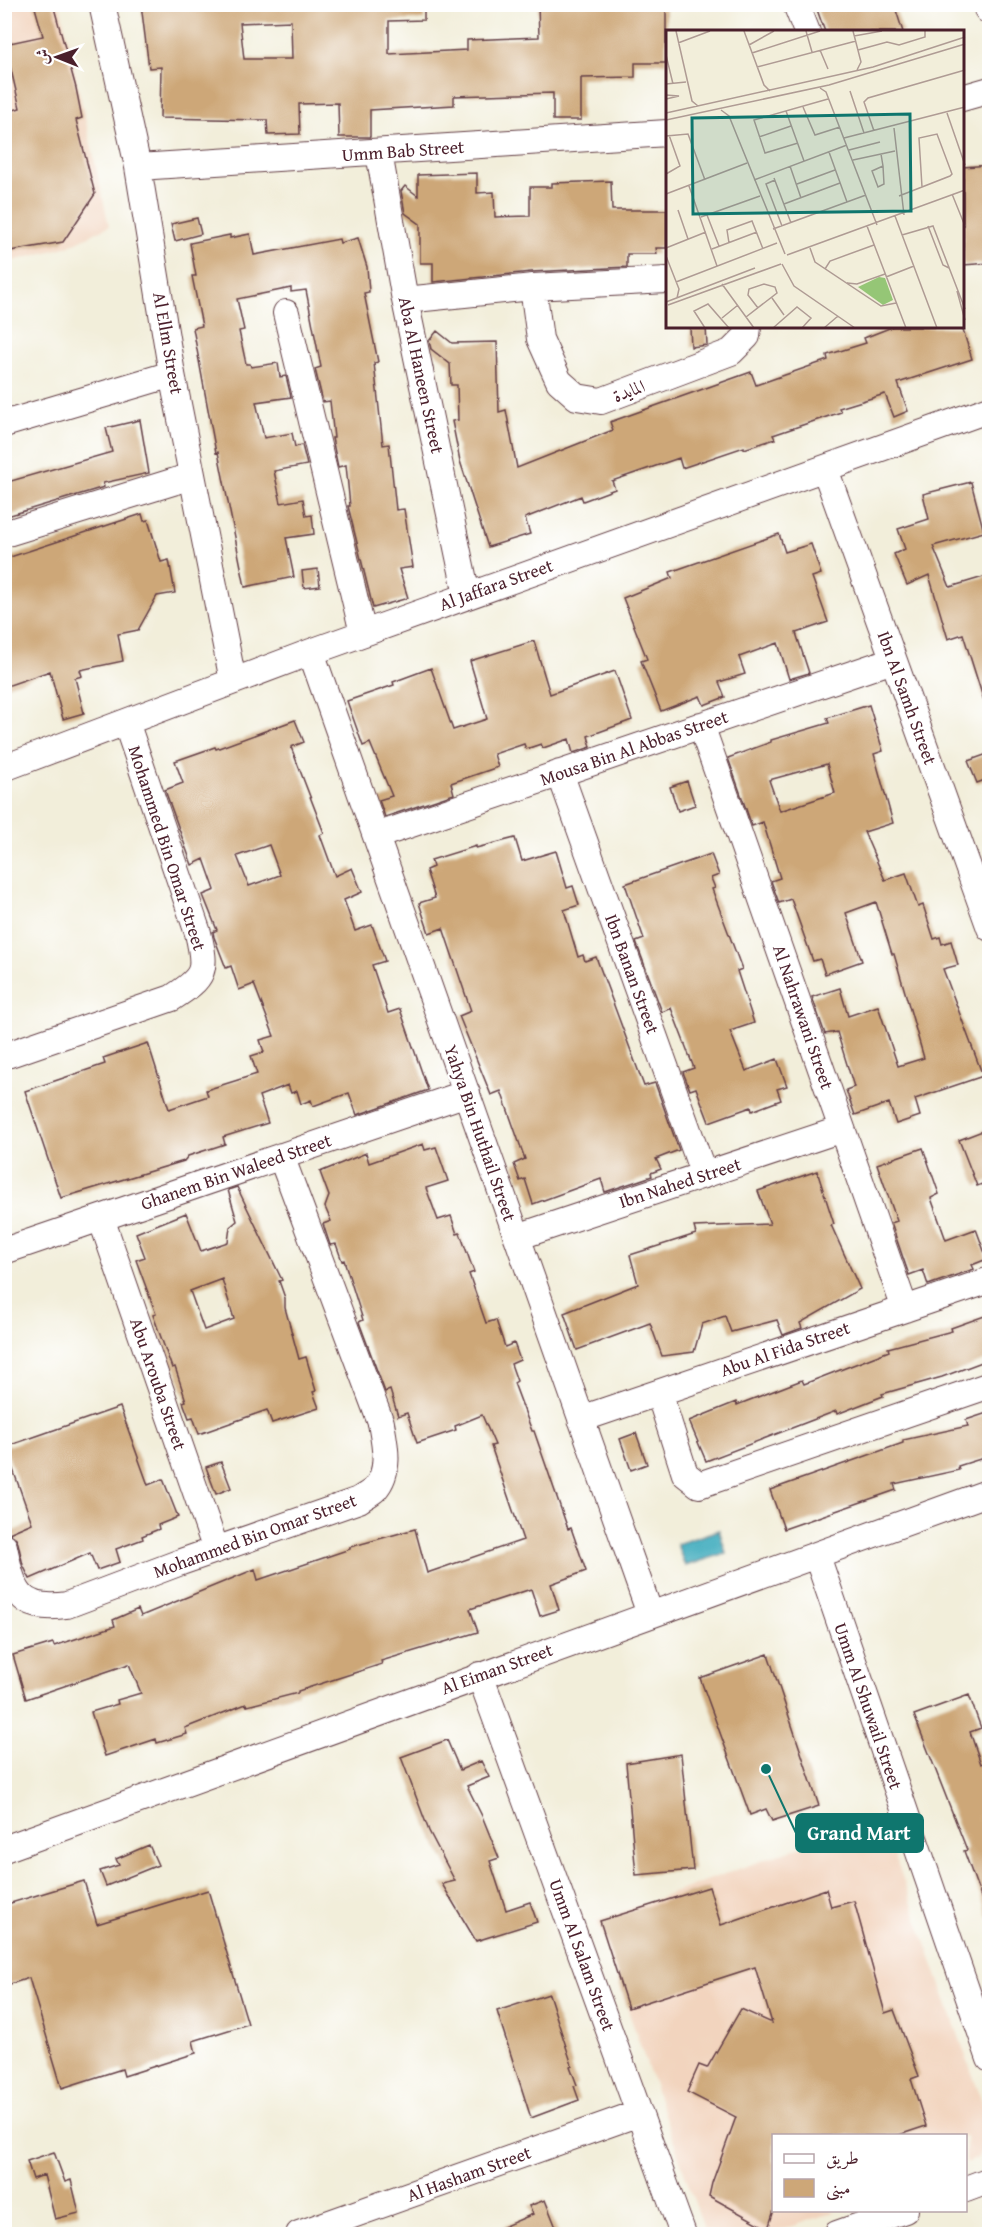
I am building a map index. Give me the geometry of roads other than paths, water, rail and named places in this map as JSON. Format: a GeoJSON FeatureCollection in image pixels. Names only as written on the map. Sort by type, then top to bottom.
{"type":"FeatureCollection","features":[{"type":"Feature","properties":{"kind":"street","name":"Al Ellm Street"},"geometry":{"type":"LineString","coordinates":[[102,4],[138,167],[172,374],[233,681]]}},
{"type":"Feature","properties":{"kind":"street"},"geometry":{"type":"LineString","coordinates":[[796,4],[806,30]]}},
{"type":"Feature","properties":{"kind":"street"},"geometry":{"type":"LineString","coordinates":[[964,98],[990,90]]}},
{"type":"Feature","properties":{"kind":"street","name":"Umm Bab Street"},"geometry":{"type":"LineString","coordinates":[[138,167],[666,133]]}},
{"type":"Feature","properties":{"kind":"street","name":"Aba Al Haneen Street"},"geometry":{"type":"LineString","coordinates":[[379,153],[405,300],[467,596]]}},
{"type":"Feature","properties":{"kind":"street"},"geometry":{"type":"LineString","coordinates":[[405,300],[533,287],[666,280]]}},
{"type":"Feature","properties":{"kind":"street","name":"المايدة"},"geometry":{"type":"LineString","coordinates":[[533,287],[540,339],[559,381],[577,398],[601,401],[730,352],[747,336],[748,328]]}},
{"type":"Feature","properties":{"kind":"street"},"geometry":{"type":"LineString","coordinates":[[286,313],[363,633]]}},
{"type":"Feature","properties":{"kind":"street"},"geometry":{"type":"LineString","coordinates":[[4,424],[172,374]]}},
{"type":"Feature","properties":{"kind":"street","name":"Al Jaffara Street"},"geometry":{"type":"LineString","coordinates":[[4,768],[363,633],[990,409]]}},
{"type":"Feature","properties":{"kind":"street","name":"Ibn Al Samh Street"},"geometry":{"type":"LineString","coordinates":[[825,468],[990,928]]}},
{"type":"Feature","properties":{"kind":"street"},"geometry":{"type":"LineString","coordinates":[[4,534],[192,476]]}},
{"type":"Feature","properties":{"kind":"street","name":"Yahya Bin Huthail Street"},"geometry":{"type":"LineString","coordinates":[[311,652],[650,1614]]}},
{"type":"Feature","properties":{"kind":"street","name":"Mousa Bin Al Abbas Street"},"geometry":{"type":"LineString","coordinates":[[376,836],[893,660]]}},
{"type":"Feature","properties":{"kind":"street","name":"Mohammed Bin Omar Street"},"geometry":{"type":"LineString","coordinates":[[4,1056],[172,998],[189,988],[202,973],[203,956],[198,933],[126,722]]}},
{"type":"Feature","properties":{"kind":"street","name":"Al Nahrawani Street"},"geometry":{"type":"LineString","coordinates":[[701,725],[905,1308]]}},
{"type":"Feature","properties":{"kind":"street","name":"Ibn Banan Street"},"geometry":{"type":"LineString","coordinates":[[560,773],[704,1175]]}},
{"type":"Feature","properties":{"kind":"street","name":"Ghanem Bin Waleed Street"},"geometry":{"type":"LineString","coordinates":[[4,1251],[466,1093]]}},
{"type":"Feature","properties":{"kind":"street","name":"Ibn Nahed Street"},"geometry":{"type":"LineString","coordinates":[[517,1237],[842,1130]]}},
{"type":"Feature","properties":{"kind":"street","name":"Mohammed Bin Omar Street"},"geometry":{"type":"LineString","coordinates":[[4,1547],[11,1580],[21,1596],[34,1604],[48,1608],[67,1605],[358,1500],[375,1489],[385,1470],[387,1451],[381,1423],[281,1156]]}},
{"type":"Feature","properties":{"kind":"street","name":"Abu Arouba Street"},"geometry":{"type":"LineString","coordinates":[[100,1218],[216,1550]]}},
{"type":"Feature","properties":{"kind":"street","name":"Abu Al Fida Street"},"geometry":{"type":"LineString","coordinates":[[582,1419],[990,1280]]}},
{"type":"Feature","properties":{"kind":"street"},"geometry":{"type":"LineString","coordinates":[[659,1393],[686,1474],[699,1485],[990,1385]]}},
{"type":"Feature","properties":{"kind":"street","name":"Al Eiman Street"},"geometry":{"type":"LineString","coordinates":[[4,1849],[990,1492]]}},
{"type":"Feature","properties":{"kind":"street","name":"Umm Al Shuwail Street"},"geometry":{"type":"LineString","coordinates":[[817,1556],[990,2059]]}},
{"type":"Feature","properties":{"kind":"street","name":"Umm Al Salam Street"},"geometry":{"type":"LineString","coordinates":[[480,1675],[683,2235]]}},
{"type":"Feature","properties":{"kind":"street","name":"Al Hasham Street"},"geometry":{"type":"LineString","coordinates":[[299,2235],[639,2114]]}},
{"type":"Feature","properties":{"kind":"street"},"geometry":{"type":"LineString","coordinates":[[967,2189],[990,2180]]}},
{"type":"Feature","properties":{"kind":"street"},"geometry":{"type":"LineString","coordinates":[[837,2235],[902,2212]]}},
{"type":"Feature","properties":{"kind":"water"},"geometry":{"type":"Polygon","coordinates":[[[719,1530],[726,1553],[685,1566],[677,1544],[719,1530]]]}},
{"type":"Feature","properties":{"kind":"place","name":"Grand Mart"},"geometry":{"type":"Point","coordinates":[766,1769]}}]}
